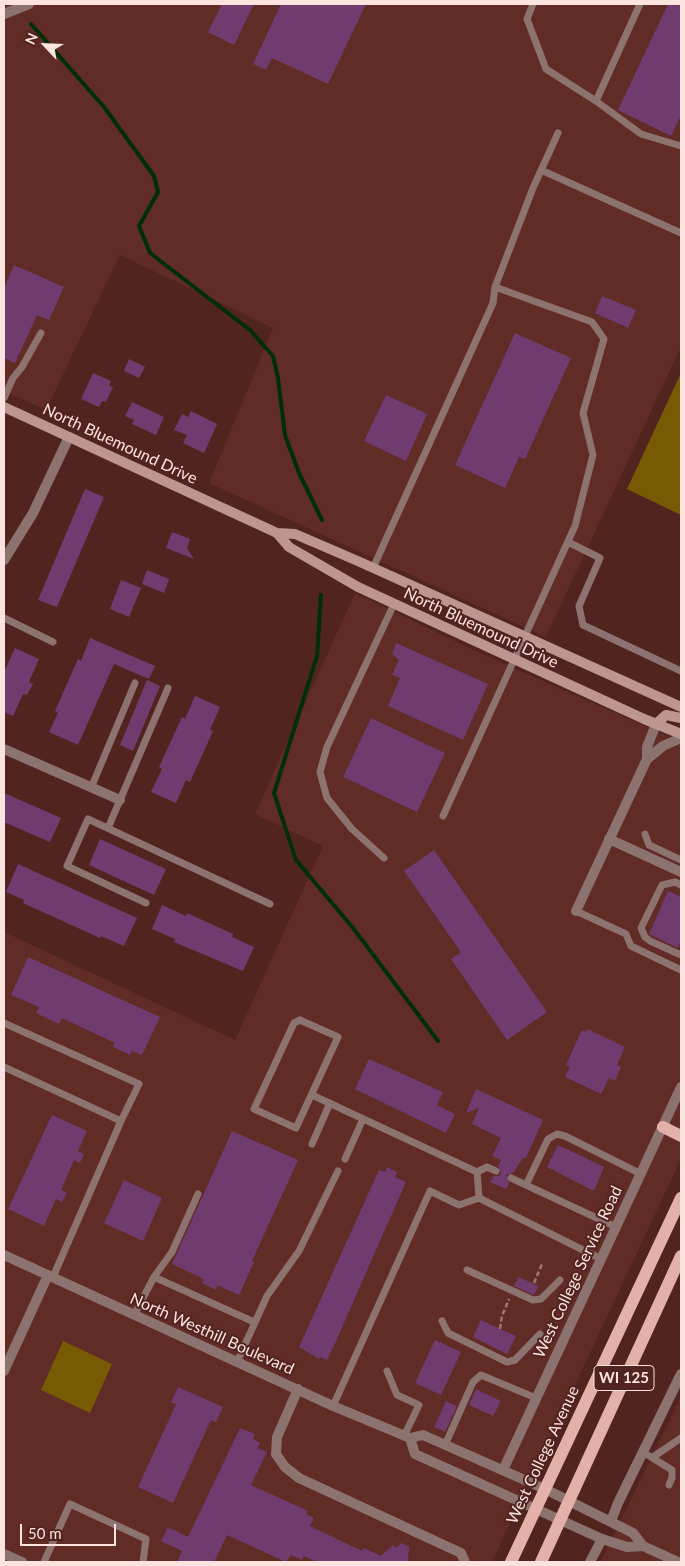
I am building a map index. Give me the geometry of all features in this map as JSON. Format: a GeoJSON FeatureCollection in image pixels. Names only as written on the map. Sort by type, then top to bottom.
{"type":"FeatureCollection","features":[{"type":"Feature","properties":{"kind":"main road","name":"North Bluemound Drive"},"geometry":{"type":"LineString","coordinates":[[4,408],[277,533],[296,534],[681,707]]}},
{"type":"Feature","properties":{"kind":"main road","name":"North Bluemound Drive"},"geometry":{"type":"LineString","coordinates":[[277,533],[289,547],[358,587],[514,660],[681,734]]}},
{"type":"Feature","properties":{"kind":"main road"},"geometry":{"type":"LineString","coordinates":[[656,724],[666,714],[681,718]]}},
{"type":"Feature","properties":{"kind":"main road"},"geometry":{"type":"LineString","coordinates":[[663,1127],[681,1136]]}},
{"type":"Feature","properties":{"kind":"main road","name":"West College Avenue"},"geometry":{"type":"LineString","coordinates":[[511,1562],[681,1198]]}},
{"type":"Feature","properties":{"kind":"main road","name":"WI 125"},"geometry":{"type":"LineString","coordinates":[[541,1562],[681,1256]]}},
{"type":"Feature","properties":{"kind":"street"},"geometry":{"type":"LineString","coordinates":[[4,14],[29,4]]}},
{"type":"Feature","properties":{"kind":"street"},"geometry":{"type":"LineString","coordinates":[[4,560],[33,514],[69,437]]}},
{"type":"Feature","properties":{"kind":"street"},"geometry":{"type":"LineString","coordinates":[[576,911],[647,758],[647,747],[656,724]]}},
{"type":"Feature","properties":{"kind":"street"},"geometry":{"type":"LineString","coordinates":[[647,758],[663,746],[681,738]]}},
{"type":"Feature","properties":{"kind":"street"},"geometry":{"type":"LineString","coordinates":[[4,749],[120,800]]}},
{"type":"Feature","properties":{"kind":"street"},"geometry":{"type":"LineString","coordinates":[[609,839],[681,872]]}},
{"type":"Feature","properties":{"kind":"street","name":"West College Service Road"},"geometry":{"type":"LineString","coordinates":[[503,1470],[681,1087]]}},
{"type":"Feature","properties":{"kind":"street","name":"North Westhill Boulevard"},"geometry":{"type":"LineString","coordinates":[[4,1255],[333,1406],[407,1437],[422,1435],[545,1489],[633,1533],[643,1546]]}},
{"type":"Feature","properties":{"kind":"street"},"geometry":{"type":"LineString","coordinates":[[4,1371],[51,1276]]}},
{"type":"Feature","properties":{"kind":"street"},"geometry":{"type":"LineString","coordinates":[[611,1521],[681,1374]]}},
{"type":"Feature","properties":{"kind":"street"},"geometry":{"type":"LineString","coordinates":[[298,1389],[277,1437],[276,1454],[285,1467],[299,1478],[461,1553],[465,1562]]}},
{"type":"Feature","properties":{"kind":"street"},"geometry":{"type":"LineString","coordinates":[[407,1437],[415,1454],[602,1539],[627,1547],[643,1546],[678,1562]]}},
{"type":"Feature","properties":{"kind":"street"},"geometry":{"type":"LineString","coordinates":[[590,1562],[602,1539]]}},
{"type":"Feature","properties":{"kind":"street"},"geometry":{"type":"LineString","coordinates":[[4,1554],[22,1562]]}},
{"type":"Feature","properties":{"kind":"lane"},"geometry":{"type":"LineString","coordinates":[[533,4],[527,19],[546,69],[596,101],[640,134],[681,146]]}},
{"type":"Feature","properties":{"kind":"lane"},"geometry":{"type":"LineString","coordinates":[[596,101],[640,4]]}},
{"type":"Feature","properties":{"kind":"lane"},"geometry":{"type":"LineString","coordinates":[[373,568],[493,303],[495,286],[541,170],[558,133]]}},
{"type":"Feature","properties":{"kind":"lane"},"geometry":{"type":"LineString","coordinates":[[541,170],[681,233]]}},
{"type":"Feature","properties":{"kind":"lane"},"geometry":{"type":"LineString","coordinates":[[443,816],[575,526],[593,455],[583,413],[604,339],[592,322],[495,286]]}},
{"type":"Feature","properties":{"kind":"lane"},"geometry":{"type":"LineString","coordinates":[[4,398],[13,378],[22,367],[41,333]]}},
{"type":"Feature","properties":{"kind":"lane"},"geometry":{"type":"LineString","coordinates":[[568,542],[600,558],[580,606],[583,625],[681,671]]}},
{"type":"Feature","properties":{"kind":"lane"},"geometry":{"type":"LineString","coordinates":[[384,858],[352,829],[327,798],[320,772],[327,747],[394,604]]}},
{"type":"Feature","properties":{"kind":"lane"},"geometry":{"type":"LineString","coordinates":[[4,618],[53,642]]}},
{"type":"Feature","properties":{"kind":"lane"},"geometry":{"type":"LineString","coordinates":[[91,788],[135,683]]}},
{"type":"Feature","properties":{"kind":"lane"},"geometry":{"type":"LineString","coordinates":[[108,828],[168,688]]}},
{"type":"Feature","properties":{"kind":"lane"},"geometry":{"type":"LineString","coordinates":[[146,903],[67,866],[88,819],[270,904]]}},
{"type":"Feature","properties":{"kind":"lane"},"geometry":{"type":"LineString","coordinates":[[645,834],[649,845],[681,860]]}},
{"type":"Feature","properties":{"kind":"lane"},"geometry":{"type":"LineString","coordinates":[[681,885],[675,882],[662,886],[642,928],[645,937],[650,941],[681,955]]}},
{"type":"Feature","properties":{"kind":"lane"},"geometry":{"type":"LineString","coordinates":[[576,911],[626,934],[631,946],[681,970]]}},
{"type":"Feature","properties":{"kind":"lane"},"geometry":{"type":"LineString","coordinates":[[300,1020],[338,1037],[312,1095],[296,1128],[254,1109],[294,1023],[300,1020]]}},
{"type":"Feature","properties":{"kind":"lane"},"geometry":{"type":"LineString","coordinates":[[4,1023],[139,1084],[51,1276]]}},
{"type":"Feature","properties":{"kind":"lane"},"geometry":{"type":"LineString","coordinates":[[4,1067],[121,1121]]}},
{"type":"Feature","properties":{"kind":"lane"},"geometry":{"type":"LineString","coordinates":[[312,1095],[477,1172],[487,1168],[496,1171]]}},
{"type":"Feature","properties":{"kind":"lane"},"geometry":{"type":"LineString","coordinates":[[312,1144],[330,1103]]}},
{"type":"Feature","properties":{"kind":"lane"},"geometry":{"type":"LineString","coordinates":[[345,1159],[363,1119]]}},
{"type":"Feature","properties":{"kind":"lane"},"geometry":{"type":"LineString","coordinates":[[526,1185],[548,1139],[556,1134],[565,1136],[641,1174]]}},
{"type":"Feature","properties":{"kind":"lane"},"geometry":{"type":"LineString","coordinates":[[237,1362],[267,1296],[299,1252],[338,1171]]}},
{"type":"Feature","properties":{"kind":"lane"},"geometry":{"type":"LineString","coordinates":[[477,1172],[479,1198]]}},
{"type":"Feature","properties":{"kind":"lane"},"geometry":{"type":"LineString","coordinates":[[511,1178],[616,1227]]}},
{"type":"Feature","properties":{"kind":"lane"},"geometry":{"type":"LineString","coordinates":[[333,1406],[430,1191],[459,1205],[479,1198],[601,1259]]}},
{"type":"Feature","properties":{"kind":"lane"},"geometry":{"type":"LineString","coordinates":[[134,1315],[154,1277],[172,1252],[198,1194]]}},
{"type":"Feature","properties":{"kind":"lane"},"geometry":{"type":"LineString","coordinates":[[467,1270],[536,1301],[545,1296],[560,1280]]}},
{"type":"Feature","properties":{"kind":"lane"},"geometry":{"type":"LineString","coordinates":[[154,1277],[254,1322]]}},
{"type":"Feature","properties":{"kind":"lane"},"geometry":{"type":"LineString","coordinates":[[442,1321],[448,1333],[507,1362],[515,1360],[540,1334]]}},
{"type":"Feature","properties":{"kind":"lane"},"geometry":{"type":"LineString","coordinates":[[387,1371],[397,1394],[419,1405],[407,1437]]}},
{"type":"Feature","properties":{"kind":"lane"},"geometry":{"type":"LineString","coordinates":[[445,1445],[473,1382],[480,1375],[536,1398]]}},
{"type":"Feature","properties":{"kind":"lane"},"geometry":{"type":"LineString","coordinates":[[653,1457],[681,1438]]}},
{"type":"Feature","properties":{"kind":"lane"},"geometry":{"type":"LineString","coordinates":[[643,1452],[672,1470],[672,1478],[669,1485]]}},
{"type":"Feature","properties":{"kind":"lane"},"geometry":{"type":"LineString","coordinates":[[44,1562],[70,1504],[146,1539],[143,1562]]}},
{"type":"Feature","properties":{"kind":"path"},"geometry":{"type":"LineString","coordinates":[[534,1283],[542,1264]]}},
{"type":"Feature","properties":{"kind":"path"},"geometry":{"type":"LineString","coordinates":[[500,1329],[502,1316],[510,1299]]}},
{"type":"Feature","properties":{"kind":"shaded area"},"geometry":{"type":"Polygon","coordinates":[[[4,4],[681,4],[681,347],[546,637],[209,483],[273,328],[120,255],[46,410],[4,391],[4,4]]]}},
{"type":"Feature","properties":{"kind":"shaded area"},"geometry":{"type":"Polygon","coordinates":[[[681,373],[681,515],[627,489],[681,373]]]}},
{"type":"Feature","properties":{"kind":"shaded area"},"geometry":{"type":"Polygon","coordinates":[[[355,593],[482,654],[681,742],[681,1159],[492,1562],[4,1562],[4,932],[235,1040],[323,846],[255,814],[355,593]]]}},
{"type":"Feature","properties":{"kind":"shaded area"},"geometry":{"type":"Polygon","coordinates":[[[63,1341],[112,1364],[90,1413],[41,1390],[63,1341]]]}},
{"type":"Feature","properties":{"kind":"shaded area"},"geometry":{"type":"Polygon","coordinates":[[[681,1396],[681,1562],[600,1562],[605,1553],[681,1396]]]}},
{"type":"Feature","properties":{"kind":"building"},"geometry":{"type":"Polygon","coordinates":[[[222,4],[254,4],[234,45],[208,32],[222,4]]]}},
{"type":"Feature","properties":{"kind":"building"},"geometry":{"type":"Polygon","coordinates":[[[281,4],[366,4],[328,84],[272,58],[266,70],[253,64],[281,4]]]}},
{"type":"Feature","properties":{"kind":"building"},"geometry":{"type":"Polygon","coordinates":[[[668,4],[681,4],[681,115],[671,136],[618,110],[668,4]]]}},
{"type":"Feature","properties":{"kind":"building"},"geometry":{"type":"Polygon","coordinates":[[[14,265],[64,287],[49,320],[37,315],[15,363],[4,358],[4,288],[14,265]]]}},
{"type":"Feature","properties":{"kind":"building"},"geometry":{"type":"Polygon","coordinates":[[[602,296],[636,310],[628,328],[595,313],[602,296]]]}},
{"type":"Feature","properties":{"kind":"building"},"geometry":{"type":"Polygon","coordinates":[[[515,333],[571,358],[525,459],[519,457],[505,488],[455,465],[515,333]]]}},
{"type":"Feature","properties":{"kind":"building"},"geometry":{"type":"Polygon","coordinates":[[[129,359],[145,367],[139,378],[124,371],[129,359]]]}},
{"type":"Feature","properties":{"kind":"building"},"geometry":{"type":"Polygon","coordinates":[[[93,373],[111,381],[109,386],[113,387],[106,402],[102,401],[99,407],[81,399],[93,373]]]}},
{"type":"Feature","properties":{"kind":"building"},"geometry":{"type":"Polygon","coordinates":[[[386,395],[427,414],[406,461],[364,441],[386,395]]]}},
{"type":"Feature","properties":{"kind":"building"},"geometry":{"type":"Polygon","coordinates":[[[132,402],[164,417],[156,435],[132,424],[134,420],[125,416],[132,402]]]}},
{"type":"Feature","properties":{"kind":"building"},"geometry":{"type":"Polygon","coordinates":[[[191,411],[217,424],[204,453],[183,443],[187,435],[174,430],[182,414],[188,417],[191,411]]]}},
{"type":"Feature","properties":{"kind":"building"},"geometry":{"type":"Polygon","coordinates":[[[85,489],[104,497],[57,607],[38,600],[85,489]]]}},
{"type":"Feature","properties":{"kind":"building"},"geometry":{"type":"Polygon","coordinates":[[[172,532],[190,539],[187,548],[194,559],[166,548],[172,532]]]}},
{"type":"Feature","properties":{"kind":"building"},"geometry":{"type":"Polygon","coordinates":[[[147,570],[169,579],[164,593],[142,584],[147,570]]]}},
{"type":"Feature","properties":{"kind":"building"},"geometry":{"type":"Polygon","coordinates":[[[121,580],[141,588],[129,617],[110,609],[121,580]]]}},
{"type":"Feature","properties":{"kind":"building"},"geometry":{"type":"Polygon","coordinates":[[[90,638],[155,666],[149,679],[114,664],[78,745],[49,732],[58,713],[55,711],[78,659],[81,661],[90,638]]]}},
{"type":"Feature","properties":{"kind":"building"},"geometry":{"type":"Polygon","coordinates":[[[396,643],[488,684],[463,740],[388,706],[400,678],[392,675],[399,660],[392,654],[396,643]]]}},
{"type":"Feature","properties":{"kind":"building"},"geometry":{"type":"Polygon","coordinates":[[[15,648],[39,659],[29,682],[33,684],[27,695],[23,694],[13,716],[4,712],[4,672],[15,648]]]}},
{"type":"Feature","properties":{"kind":"building"},"geometry":{"type":"Polygon","coordinates":[[[147,680],[160,686],[133,751],[120,745],[147,680]]]}},
{"type":"Feature","properties":{"kind":"building"},"geometry":{"type":"Polygon","coordinates":[[[195,696],[220,707],[210,730],[213,731],[190,782],[186,780],[176,803],[151,792],[162,769],[159,767],[182,717],[185,719],[195,696]]]}},
{"type":"Feature","properties":{"kind":"building"},"geometry":{"type":"Polygon","coordinates":[[[371,718],[445,753],[417,812],[343,777],[371,718]]]}},
{"type":"Feature","properties":{"kind":"building"},"geometry":{"type":"Polygon","coordinates":[[[4,793],[61,818],[50,842],[4,822],[4,793]]]}},
{"type":"Feature","properties":{"kind":"building"},"geometry":{"type":"Polygon","coordinates":[[[100,839],[166,869],[154,895],[89,865],[100,839]]]}},
{"type":"Feature","properties":{"kind":"building"},"geometry":{"type":"Polygon","coordinates":[[[434,850],[547,1012],[507,1040],[451,959],[461,952],[404,871],[434,850]]]}},
{"type":"Feature","properties":{"kind":"building"},"geometry":{"type":"Polygon","coordinates":[[[18,864],[137,918],[124,946],[101,936],[100,938],[23,903],[24,900],[6,892],[18,864]]]}},
{"type":"Feature","properties":{"kind":"building"},"geometry":{"type":"Polygon","coordinates":[[[668,891],[681,897],[681,940],[678,948],[649,934],[668,891]]]}},
{"type":"Feature","properties":{"kind":"building"},"geometry":{"type":"Polygon","coordinates":[[[162,905],[186,916],[187,913],[233,934],[232,937],[254,947],[243,971],[174,942],[175,939],[152,929],[162,905]]]}},
{"type":"Feature","properties":{"kind":"building"},"geometry":{"type":"Polygon","coordinates":[[[28,957],[160,1017],[142,1055],[132,1051],[130,1055],[113,1047],[115,1043],[62,1018],[59,1024],[36,1013],[39,1007],[11,995],[28,957]]]}},
{"type":"Feature","properties":{"kind":"building"},"geometry":{"type":"Polygon","coordinates":[[[588,1029],[625,1047],[617,1065],[621,1067],[615,1081],[609,1078],[601,1094],[565,1077],[570,1067],[566,1065],[582,1030],[586,1032],[588,1029]]]}},
{"type":"Feature","properties":{"kind":"building"},"geometry":{"type":"Polygon","coordinates":[[[369,1059],[443,1092],[437,1105],[455,1114],[446,1133],[355,1089],[369,1059]]]}},
{"type":"Feature","properties":{"kind":"building"},"geometry":{"type":"Polygon","coordinates":[[[476,1089],[543,1120],[526,1158],[523,1158],[513,1173],[506,1175],[509,1183],[506,1189],[490,1182],[494,1176],[499,1176],[501,1173],[498,1166],[501,1160],[492,1156],[501,1138],[472,1124],[479,1108],[466,1113],[476,1089]]]}},
{"type":"Feature","properties":{"kind":"building"},"geometry":{"type":"Polygon","coordinates":[[[52,1115],[87,1131],[78,1151],[84,1154],[80,1163],[74,1160],[61,1190],[67,1193],[62,1202],[56,1199],[44,1226],[8,1209],[52,1115]]]}},
{"type":"Feature","properties":{"kind":"building"},"geometry":{"type":"Polygon","coordinates":[[[232,1131],[298,1160],[252,1261],[254,1262],[239,1295],[217,1285],[216,1290],[202,1283],[204,1279],[172,1264],[232,1131]]]}},
{"type":"Feature","properties":{"kind":"building"},"geometry":{"type":"Polygon","coordinates":[[[558,1145],[604,1167],[594,1191],[547,1167],[558,1145]]]}},
{"type":"Feature","properties":{"kind":"building"},"geometry":{"type":"Polygon","coordinates":[[[387,1167],[397,1172],[395,1177],[406,1182],[327,1360],[320,1357],[319,1359],[299,1347],[379,1170],[385,1172],[387,1167]]]}},
{"type":"Feature","properties":{"kind":"building"},"geometry":{"type":"Polygon","coordinates":[[[124,1180],[162,1198],[143,1241],[104,1223],[124,1180]]]}},
{"type":"Feature","properties":{"kind":"building"},"geometry":{"type":"Polygon","coordinates":[[[519,1277],[538,1286],[534,1295],[514,1286],[519,1277]]]}},
{"type":"Feature","properties":{"kind":"building"},"geometry":{"type":"Polygon","coordinates":[[[481,1320],[516,1336],[507,1354],[473,1337],[481,1320]]]}},
{"type":"Feature","properties":{"kind":"building"},"geometry":{"type":"Polygon","coordinates":[[[435,1340],[461,1352],[441,1395],[415,1383],[435,1340]]]}},
{"type":"Feature","properties":{"kind":"building"},"geometry":{"type":"Polygon","coordinates":[[[178,1387],[223,1407],[216,1422],[211,1420],[173,1503],[138,1487],[176,1404],[171,1402],[178,1387]]]}},
{"type":"Feature","properties":{"kind":"building"},"geometry":{"type":"Polygon","coordinates":[[[476,1389],[501,1401],[493,1416],[469,1405],[476,1389]]]}},
{"type":"Feature","properties":{"kind":"building"},"geometry":{"type":"Polygon","coordinates":[[[446,1401],[457,1406],[445,1432],[434,1427],[446,1401]]]}},
{"type":"Feature","properties":{"kind":"building"},"geometry":{"type":"Polygon","coordinates":[[[240,1428],[255,1434],[253,1439],[260,1443],[258,1448],[267,1452],[251,1485],[308,1511],[306,1514],[314,1518],[310,1526],[362,1551],[364,1548],[381,1556],[393,1545],[396,1548],[401,1543],[409,1547],[408,1562],[317,1562],[304,1556],[302,1560],[291,1555],[286,1562],[227,1535],[214,1562],[177,1562],[182,1551],[161,1541],[168,1527],[188,1537],[240,1428]]]}},
{"type":"Feature","properties":{"kind":"waterway"},"geometry":{"type":"LineString","coordinates":[[31,24],[104,107],[154,176],[158,192],[139,226],[150,253],[250,330],[273,356],[278,378],[285,435],[299,473],[322,520]]}},
{"type":"Feature","properties":{"kind":"waterway"},"geometry":{"type":"LineString","coordinates":[[321,595],[317,656],[274,793],[296,860],[353,928],[438,1041]]}}]}
